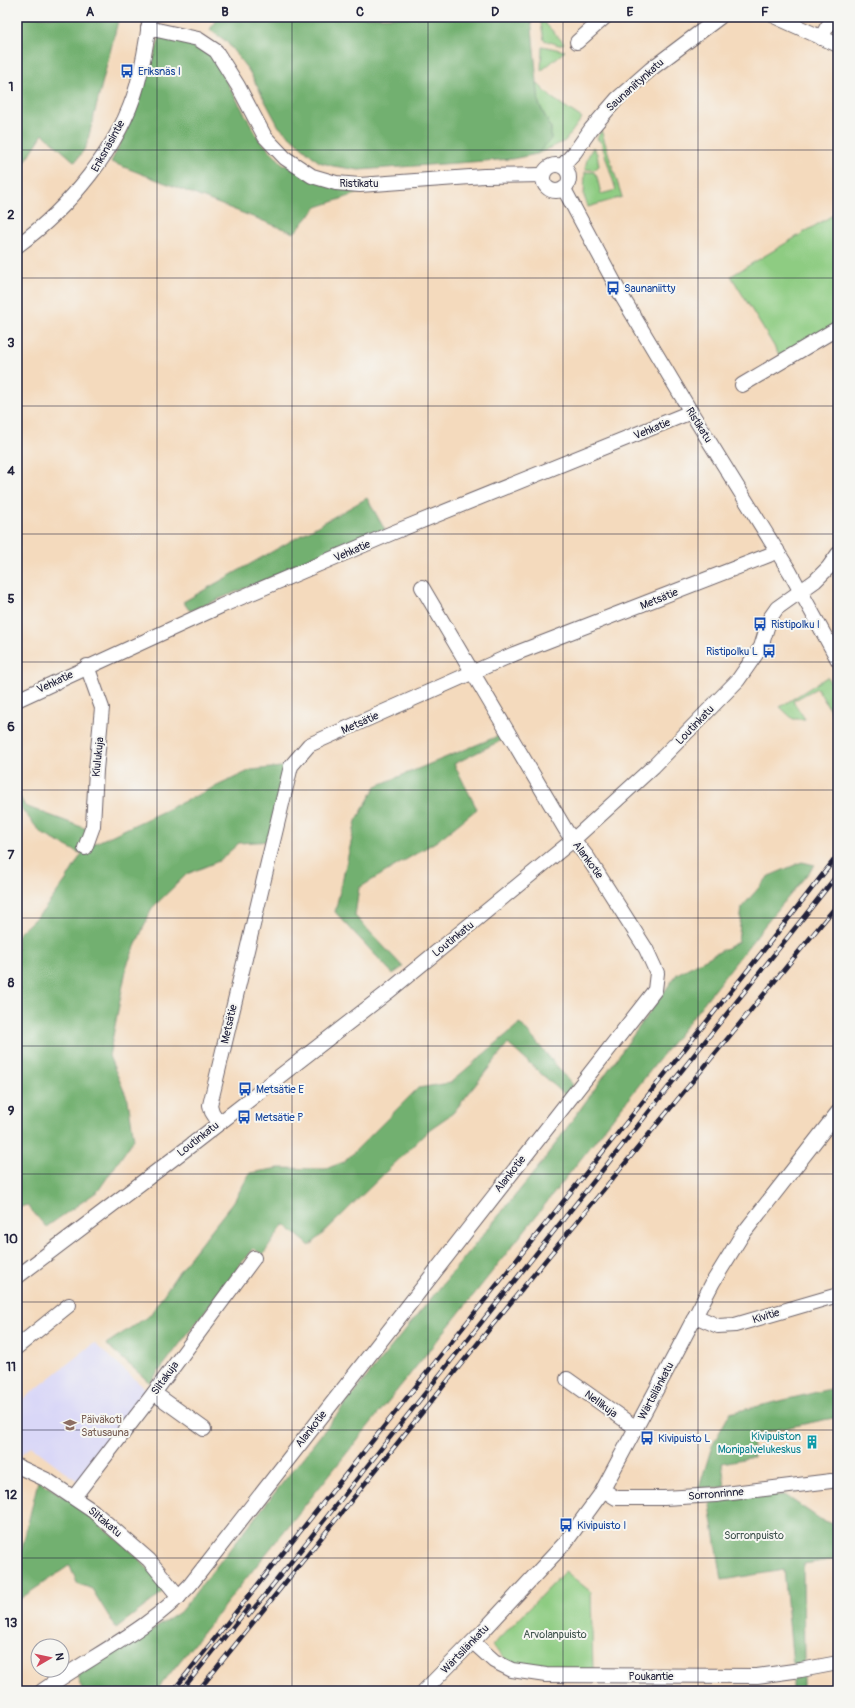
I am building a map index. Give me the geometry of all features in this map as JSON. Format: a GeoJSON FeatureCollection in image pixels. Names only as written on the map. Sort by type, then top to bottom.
{"type":"FeatureCollection","features":[{"type":"Feature","properties":{"kind":"street"},"geometry":{"type":"LineString","coordinates":[[577,42],[605,17]]}},
{"type":"Feature","properties":{"kind":"street","name":"Saunaniitynkatu"},"geometry":{"type":"LineString","coordinates":[[562,166],[576,152],[590,129],[617,99],[651,69],[718,17]]}},
{"type":"Feature","properties":{"kind":"street"},"geometry":{"type":"LineString","coordinates":[[776,17],[838,45]]}},
{"type":"Feature","properties":{"kind":"street"},"geometry":{"type":"LineString","coordinates":[[822,38],[827,27],[835,17]]}},
{"type":"Feature","properties":{"kind":"street","name":"Ristikatu"},"geometry":{"type":"LineString","coordinates":[[149,23],[198,39],[216,51],[238,86],[265,137],[285,158],[312,176],[336,183],[360,184],[484,176],[543,175]]}},
{"type":"Feature","properties":{"kind":"street","name":"Eriksnäsintie"},"geometry":{"type":"LineString","coordinates":[[17,246],[55,213],[86,182],[119,130],[137,86],[149,23]]}},
{"type":"Feature","properties":{"kind":"street"},"geometry":{"type":"LineString","coordinates":[[552,166],[562,166],[569,174],[567,186],[564,189],[556,191],[548,189],[543,182],[543,175],[545,171],[552,166]]}},
{"type":"Feature","properties":{"kind":"street","name":"Ristikatu"},"geometry":{"type":"LineString","coordinates":[[564,189],[621,295],[691,412],[777,550],[838,660]]}},
{"type":"Feature","properties":{"kind":"street"},"geometry":{"type":"LineString","coordinates":[[742,385],[838,328]]}},
{"type":"Feature","properties":{"kind":"street","name":"Vehkatie"},"geometry":{"type":"LineString","coordinates":[[17,700],[87,666],[392,533],[691,412]]}},
{"type":"Feature","properties":{"kind":"street","name":"Metsätie"},"geometry":{"type":"LineString","coordinates":[[219,1123],[212,1112],[210,1105],[291,766],[309,745],[514,654],[637,608],[769,555],[777,550]]}},
{"type":"Feature","properties":{"kind":"street","name":"Loutinkatu"},"geometry":{"type":"LineString","coordinates":[[17,1277],[388,992],[573,840],[646,774],[701,720],[738,680],[761,647],[770,618],[777,608],[801,592],[828,568],[838,554]]}},
{"type":"Feature","properties":{"kind":"street","name":"Alankotie"},"geometry":{"type":"LineString","coordinates":[[42,1691],[153,1619],[179,1597],[190,1585],[655,990],[657,973],[646,949],[588,858],[573,840],[422,587]]}},
{"type":"Feature","properties":{"kind":"street","name":"Kiulukuja"},"geometry":{"type":"LineString","coordinates":[[85,848],[93,826],[96,770],[102,708],[87,666]]}},
{"type":"Feature","properties":{"kind":"street","name":"Wärtsilänkatu"},"geometry":{"type":"LineString","coordinates":[[424,1691],[473,1642],[565,1543],[604,1490],[696,1316],[712,1282],[742,1235],[838,1112]]}},
{"type":"Feature","properties":{"kind":"street","name":"Siltakuja"},"geometry":{"type":"LineString","coordinates":[[74,1497],[154,1393],[254,1258]]}},
{"type":"Feature","properties":{"kind":"street","name":"Kivitie"},"geometry":{"type":"LineString","coordinates":[[696,1316],[718,1326],[735,1325],[838,1295]]}},
{"type":"Feature","properties":{"kind":"street"},"geometry":{"type":"LineString","coordinates":[[17,1347],[69,1305]]}},
{"type":"Feature","properties":{"kind":"street","name":"Nellikuja"},"geometry":{"type":"LineString","coordinates":[[567,1379],[636,1428]]}},
{"type":"Feature","properties":{"kind":"street"},"geometry":{"type":"LineString","coordinates":[[154,1393],[204,1429]]}},
{"type":"Feature","properties":{"kind":"street","name":"Siltakatu"},"geometry":{"type":"LineString","coordinates":[[17,1466],[47,1480],[93,1511],[149,1560],[179,1597]]}},
{"type":"Feature","properties":{"kind":"street","name":"Sorronrinne"},"geometry":{"type":"LineString","coordinates":[[604,1490],[616,1498],[664,1498],[716,1495],[831,1481]]}},
{"type":"Feature","properties":{"kind":"street","name":"Poukantie"},"geometry":{"type":"LineString","coordinates":[[473,1642],[494,1661],[512,1670],[546,1675],[758,1676],[838,1663]]}},
{"type":"Feature","properties":{"kind":"shaded area","name":"Päiväkoti Satusauna"},"geometry":{"type":"Polygon","coordinates":[[[94,1343],[149,1392],[80,1483],[31,1446],[19,1456],[17,1454],[17,1404],[94,1343]]]}},
{"type":"Feature","properties":{"kind":"green space"},"geometry":{"type":"Polygon","coordinates":[[[17,17],[119,17],[86,147],[75,162],[43,134],[17,174],[17,17]]]}},
{"type":"Feature","properties":{"kind":"green space"},"geometry":{"type":"Polygon","coordinates":[[[217,17],[531,17],[539,104],[551,128],[551,139],[537,154],[512,159],[359,170],[319,162],[279,127],[249,71],[226,41],[210,30],[217,17]]]}},
{"type":"Feature","properties":{"kind":"green space"},"geometry":{"type":"Polygon","coordinates":[[[540,18],[564,43],[559,45],[544,40],[540,18]]]}},
{"type":"Feature","properties":{"kind":"green space"},"geometry":{"type":"Polygon","coordinates":[[[160,37],[197,45],[212,56],[259,139],[283,164],[368,190],[317,207],[294,233],[111,162],[126,132],[150,69],[160,37]]]}},
{"type":"Feature","properties":{"kind":"green space"},"geometry":{"type":"Polygon","coordinates":[[[542,46],[565,51],[541,71],[542,46]]]}},
{"type":"Feature","properties":{"kind":"green space"},"geometry":{"type":"Polygon","coordinates":[[[537,83],[552,98],[582,118],[565,141],[537,154],[550,139],[551,128],[539,104],[537,83]]]}},
{"type":"Feature","properties":{"kind":"green space"},"geometry":{"type":"Polygon","coordinates":[[[601,130],[622,197],[588,207],[584,196],[585,172],[594,172],[597,177],[601,194],[616,190],[601,142],[597,139],[601,130]]]}},
{"type":"Feature","properties":{"kind":"green space"},"geometry":{"type":"Polygon","coordinates":[[[593,147],[597,154],[599,166],[594,170],[585,169],[587,159],[593,147]]]}},
{"type":"Feature","properties":{"kind":"green space"},"geometry":{"type":"Polygon","coordinates":[[[838,212],[838,324],[780,356],[731,276],[838,212]]]}},
{"type":"Feature","properties":{"kind":"green space"},"geometry":{"type":"Polygon","coordinates":[[[367,498],[385,530],[190,611],[183,602],[367,498]]]}},
{"type":"Feature","properties":{"kind":"green space"},"geometry":{"type":"Polygon","coordinates":[[[827,677],[838,695],[838,723],[817,688],[793,701],[805,719],[793,719],[780,707],[827,677]]]}},
{"type":"Feature","properties":{"kind":"green space"},"geometry":{"type":"Polygon","coordinates":[[[503,734],[506,738],[454,764],[477,809],[437,841],[359,888],[355,916],[403,967],[393,974],[335,912],[356,821],[376,786],[503,734]]]}},
{"type":"Feature","properties":{"kind":"green space"},"geometry":{"type":"Polygon","coordinates":[[[291,766],[273,841],[239,843],[219,861],[187,874],[152,908],[127,965],[109,1056],[128,1100],[134,1139],[98,1191],[46,1227],[27,1205],[17,1208],[17,935],[43,911],[66,880],[85,848],[251,770],[291,766]]]}},
{"type":"Feature","properties":{"kind":"green space"},"geometry":{"type":"Polygon","coordinates":[[[17,792],[25,806],[87,829],[79,853],[41,833],[17,803],[17,792]]]}},
{"type":"Feature","properties":{"kind":"green space"},"geometry":{"type":"Polygon","coordinates":[[[802,862],[815,865],[765,925],[484,1282],[156,1691],[83,1691],[77,1676],[139,1639],[180,1612],[374,1368],[541,1164],[677,974],[738,942],[742,907],[769,876],[802,862]]]}},
{"type":"Feature","properties":{"kind":"green space"},"geometry":{"type":"Polygon","coordinates":[[[520,1023],[573,1085],[565,1095],[508,1044],[453,1113],[430,1129],[310,1246],[284,1224],[263,1255],[253,1248],[150,1383],[106,1344],[150,1315],[180,1270],[234,1201],[250,1173],[279,1168],[325,1169],[344,1162],[418,1088],[450,1083],[520,1023]]]}},
{"type":"Feature","properties":{"kind":"green space"},"geometry":{"type":"Polygon","coordinates":[[[838,1387],[838,1417],[751,1435],[754,1457],[722,1463],[725,1487],[699,1488],[712,1446],[730,1413],[838,1387]]]}},
{"type":"Feature","properties":{"kind":"green space"},"geometry":{"type":"Polygon","coordinates":[[[38,1481],[73,1502],[130,1550],[166,1588],[156,1598],[116,1628],[92,1589],[77,1583],[70,1565],[17,1601],[17,1552],[21,1553],[38,1481]]]}},
{"type":"Feature","properties":{"kind":"green space","name":"Sorronpuisto"},"geometry":{"type":"Polygon","coordinates":[[[785,1495],[820,1519],[838,1526],[838,1559],[803,1564],[804,1663],[793,1665],[784,1570],[722,1580],[709,1499],[785,1495]]]}},
{"type":"Feature","properties":{"kind":"green space","name":"Arvolanpuisto"},"geometry":{"type":"Polygon","coordinates":[[[565,1571],[591,1592],[593,1670],[545,1671],[513,1666],[492,1646],[565,1571]]]}},
{"type":"Feature","properties":{"kind":"green space"},"geometry":{"type":"Polygon","coordinates":[[[803,1676],[803,1691],[793,1691],[793,1677],[803,1676]]]}},
{"type":"Feature","properties":{"kind":"railway"},"geometry":{"type":"LineString","coordinates":[[173,1691],[838,855]]}},
{"type":"Feature","properties":{"kind":"railway"},"geometry":{"type":"LineString","coordinates":[[248,1616],[838,874]]}},
{"type":"Feature","properties":{"kind":"railway"},"geometry":{"type":"LineString","coordinates":[[198,1691],[503,1312],[838,904]]}},
{"type":"Feature","properties":{"kind":"railway"},"geometry":{"type":"LineString","coordinates":[[181,1691],[249,1607]]}},
{"type":"Feature","properties":{"kind":"place","name":"Eriksnäs I"},"geometry":{"type":"Point","coordinates":[127,71]}},
{"type":"Feature","properties":{"kind":"place","name":"Saunaniitty"},"geometry":{"type":"Point","coordinates":[613,288]}},
{"type":"Feature","properties":{"kind":"place","name":"Ristipolku I"},"geometry":{"type":"Point","coordinates":[760,624]}},
{"type":"Feature","properties":{"kind":"place","name":"Ristipolku L"},"geometry":{"type":"Point","coordinates":[769,651]}},
{"type":"Feature","properties":{"kind":"place","name":"Metsätie E"},"geometry":{"type":"Point","coordinates":[245,1089]}},
{"type":"Feature","properties":{"kind":"place","name":"Metsätie P"},"geometry":{"type":"Point","coordinates":[244,1117]}},
{"type":"Feature","properties":{"kind":"place","name":"Päiväkoti Satusauna"},"geometry":{"type":"Point","coordinates":[70,1425]}},
{"type":"Feature","properties":{"kind":"place","name":"Kivipuisto L"},"geometry":{"type":"Point","coordinates":[647,1438]}},
{"type":"Feature","properties":{"kind":"place","name":"Kivipuiston Monipalvelukeskus"},"geometry":{"type":"Point","coordinates":[812,1442]}},
{"type":"Feature","properties":{"kind":"place","name":"Kivipuisto I"},"geometry":{"type":"Point","coordinates":[566,1525]}}]}
